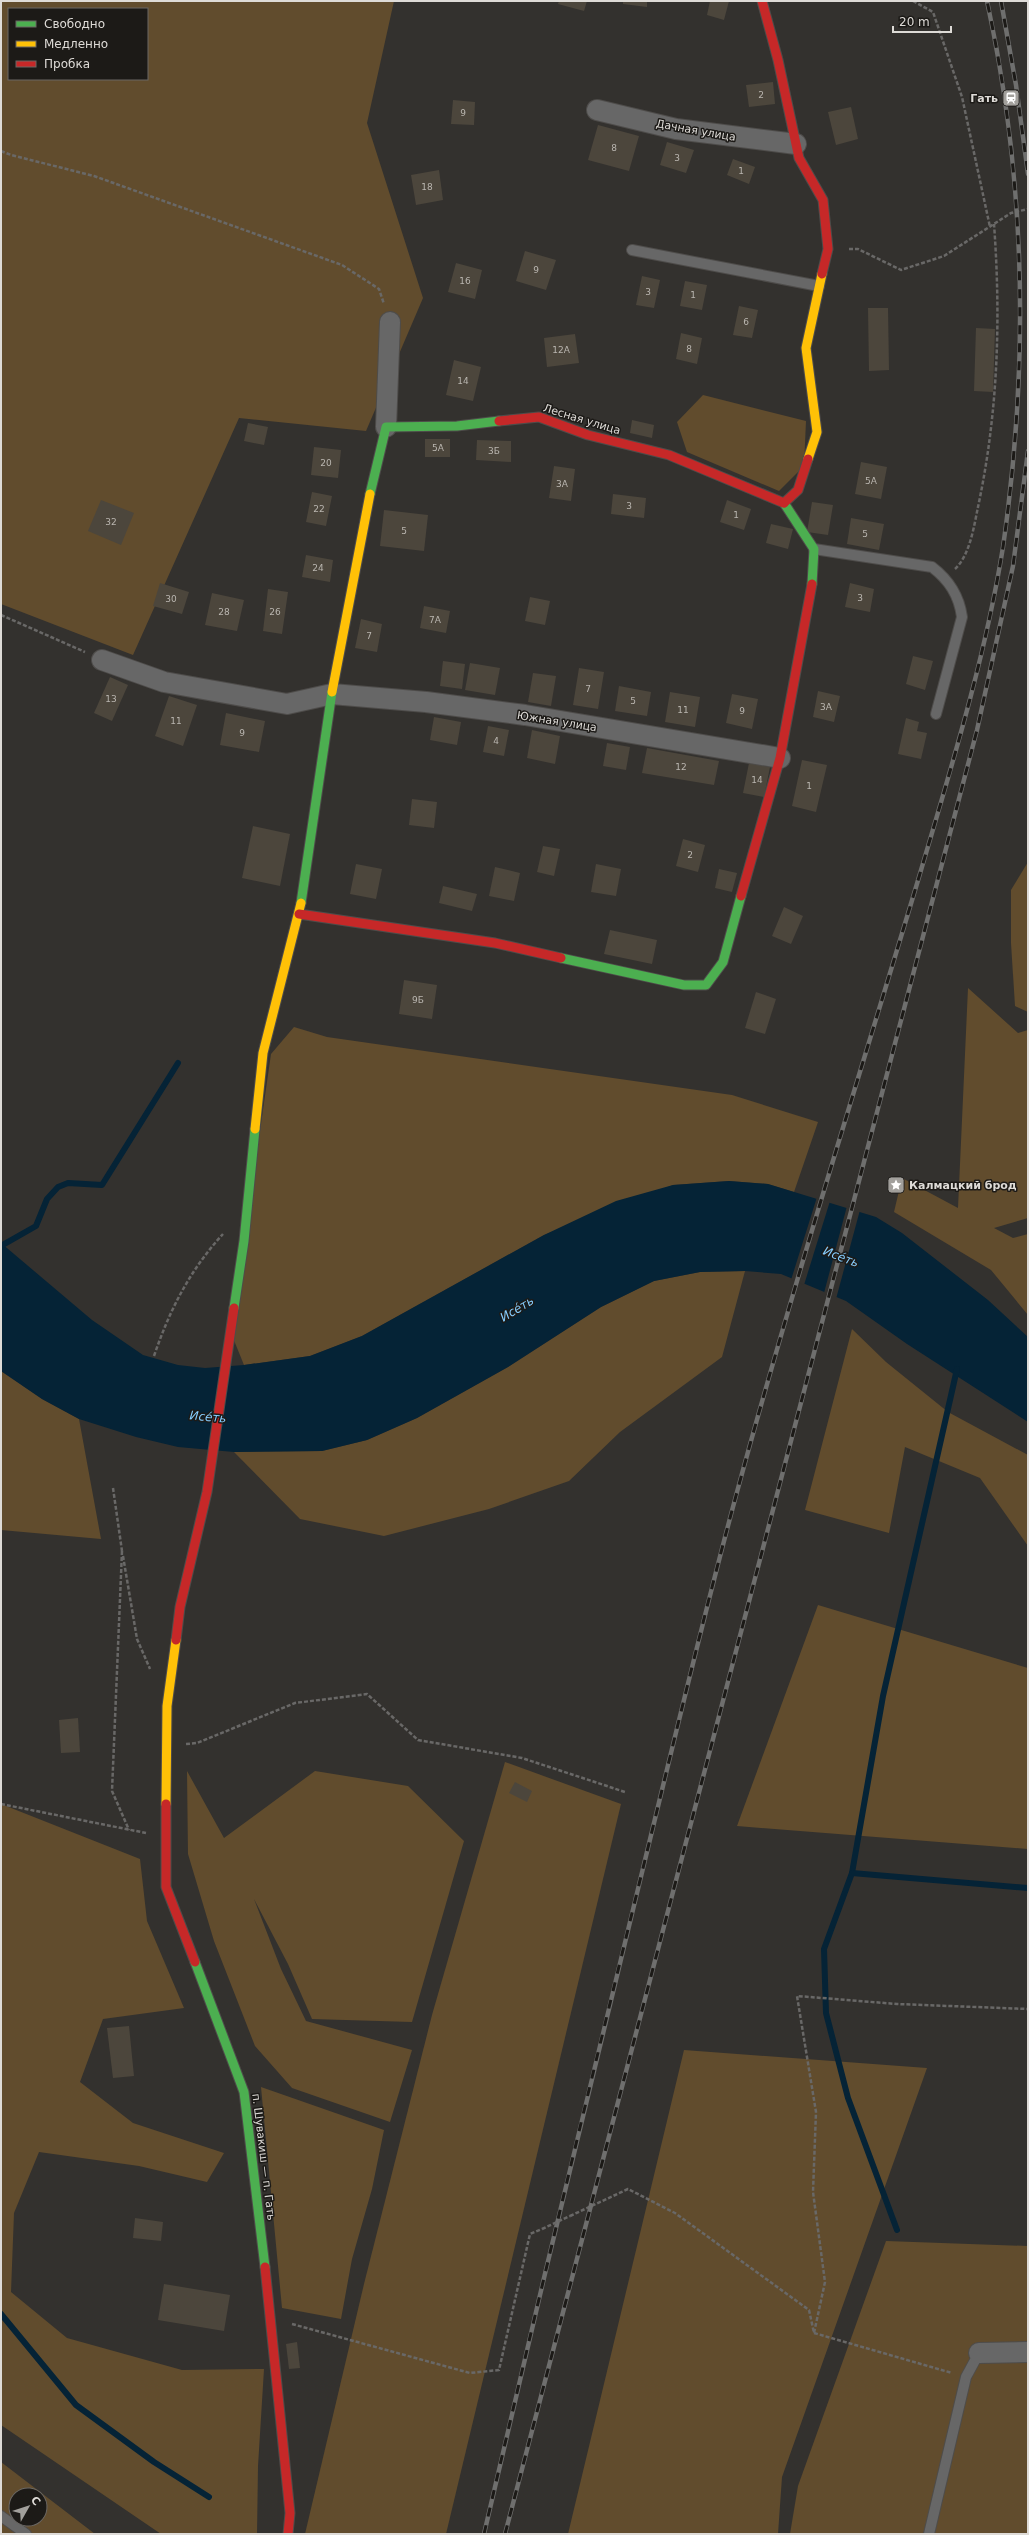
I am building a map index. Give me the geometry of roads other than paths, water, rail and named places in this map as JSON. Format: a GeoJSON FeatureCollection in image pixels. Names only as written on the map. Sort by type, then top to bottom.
{"type":"FeatureCollection","features":[{"type":"Feature","properties":{"kind":"street"},"geometry":{"type":"LineString","coordinates":[[299,914],[495,943],[684,985],[706,985],[723,962],[780,758],[811,593],[814,549],[784,503],[798,490],[816,432],[806,348],[828,249],[823,200],[799,158],[778,60],[762,1]]}},
{"type":"Feature","properties":{"kind":"street","name":"Дачная улица"},"geometry":{"type":"LineString","coordinates":[[597,110],[676,129],[796,144]]}},
{"type":"Feature","properties":{"kind":"street"},"geometry":{"type":"LineString","coordinates":[[386,427],[390,322]]}},
{"type":"Feature","properties":{"kind":"street","name":"Лесная улица"},"geometry":{"type":"LineString","coordinates":[[386,427],[457,426],[539,417],[588,435],[669,455],[784,503]]}},
{"type":"Feature","properties":{"kind":"street","name":"п. Шувакиш — п. Гать"},"geometry":{"type":"LineString","coordinates":[[288,2534],[290,2512],[272,2318],[244,2092],[166,1887],[168,1747],[167,1706],[180,1607],[207,1492],[244,1240],[263,1053],[299,914],[332,694],[371,488],[386,427]]}},
{"type":"Feature","properties":{"kind":"street","name":"Южная улица"},"geometry":{"type":"LineString","coordinates":[[102,660],[164,682],[287,704],[332,694],[426,702],[525,715],[780,758]]}},
{"type":"Feature","properties":{"kind":"street"},"geometry":{"type":"LineString","coordinates":[[979,2353],[1028,2352]]}},
{"type":"Feature","properties":{"kind":"lane"},"geometry":{"type":"LineString","coordinates":[[632,250],[819,286]]}},
{"type":"Feature","properties":{"kind":"lane"},"geometry":{"type":"LineString","coordinates":[[814,549],[932,567],[946,577],[960,603],[962,617],[936,714]]}},
{"type":"Feature","properties":{"kind":"lane"},"geometry":{"type":"LineString","coordinates":[[929,2534],[966,2376],[979,2353]]}},
{"type":"Feature","properties":{"kind":"lane"},"geometry":{"type":"LineString","coordinates":[[1,2516],[26,2534]]}},
{"type":"Feature","properties":{"kind":"water","name":"Исе́ть"},"geometry":{"type":"Polygon","coordinates":[[[729,1181],[768,1184],[876,1217],[902,1233],[988,1300],[1028,1337],[1028,1422],[907,1344],[846,1301],[781,1274],[745,1271],[700,1272],[654,1281],[601,1307],[508,1367],[417,1418],[367,1440],[322,1451],[234,1452],[178,1447],[136,1437],[79,1419],[42,1399],[1,1371],[1,1243],[92,1320],[143,1355],[178,1365],[205,1368],[244,1365],[310,1356],[362,1336],[544,1235],[616,1201],[673,1185],[729,1181]]]}},
{"type":"Feature","properties":{"kind":"waterway"},"geometry":{"type":"LineString","coordinates":[[1,1246],[36,1226],[47,1199],[58,1187],[68,1183],[102,1185],[178,1063]]}},
{"type":"Feature","properties":{"kind":"waterway"},"geometry":{"type":"LineString","coordinates":[[852,1873],[883,1696],[957,1369]]}},
{"type":"Feature","properties":{"kind":"waterway"},"geometry":{"type":"LineString","coordinates":[[897,2230],[848,2098],[826,2013],[824,1949],[852,1873],[1028,1888]]}},
{"type":"Feature","properties":{"kind":"waterway"},"geometry":{"type":"LineString","coordinates":[[1,2314],[76,2405],[154,2462],[209,2497]]}},
{"type":"Feature","properties":{"kind":"railway"},"geometry":{"type":"LineString","coordinates":[[484,2534],[584,2112],[725,1538],[780,1337],[955,754],[977,672],[996,589],[1003,547],[1011,479],[1017,410],[1020,342],[1019,273],[1016,205],[1010,136],[1000,68],[987,1]]}},
{"type":"Feature","properties":{"kind":"railway"},"geometry":{"type":"LineString","coordinates":[[1001,1],[1016,85],[1028,174]]}},
{"type":"Feature","properties":{"kind":"railway"},"geometry":{"type":"LineString","coordinates":[[505,2534],[977,730],[1013,566],[1028,451]]}},
{"type":"Feature","properties":{"kind":"place","name":"Гать"},"geometry":{"type":"Point","coordinates":[1011,98]}},
{"type":"Feature","properties":{"kind":"place","name":"Калмацкий брод"},"geometry":{"type":"Point","coordinates":[896,1185]}}]}
